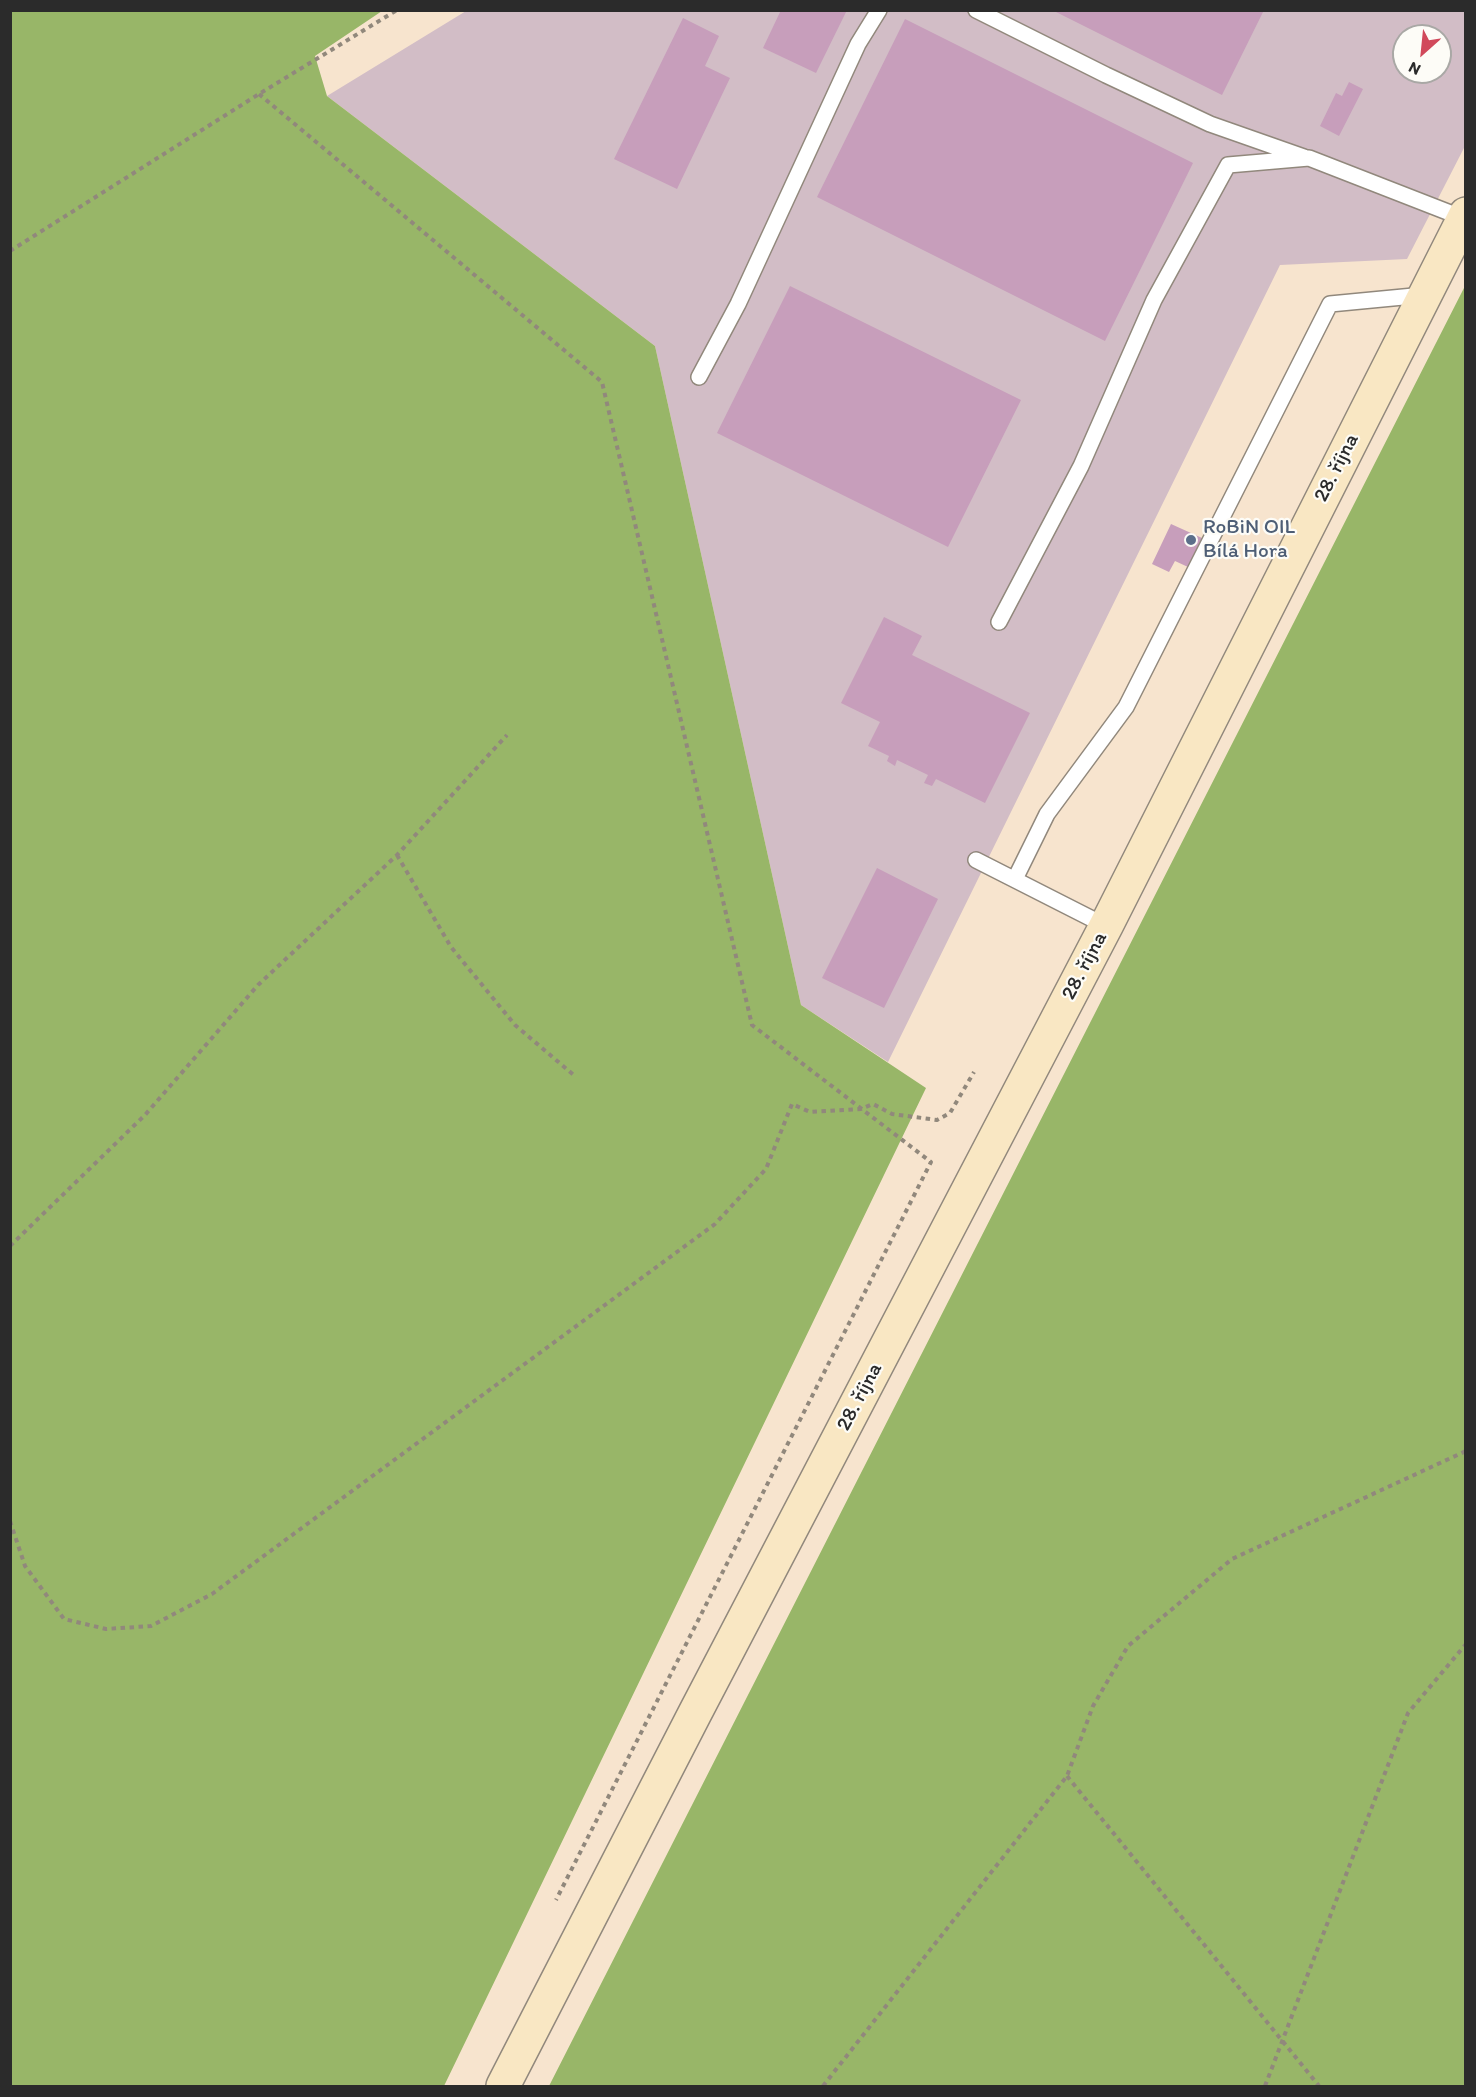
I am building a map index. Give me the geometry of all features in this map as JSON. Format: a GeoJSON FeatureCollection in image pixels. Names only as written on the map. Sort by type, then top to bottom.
{"type":"FeatureCollection","features":[{"type":"Feature","properties":{"kind":"main road","name":"28. října"},"geometry":{"type":"LineString","coordinates":[[503,2086],[1106,926],[1464,216]]}},
{"type":"Feature","properties":{"kind":"lane"},"geometry":{"type":"LineString","coordinates":[[699,376],[738,304],[858,44],[879,10]]}},
{"type":"Feature","properties":{"kind":"lane"},"geometry":{"type":"LineString","coordinates":[[976,10],[1210,124],[1464,216]]}},
{"type":"Feature","properties":{"kind":"lane"},"geometry":{"type":"LineString","coordinates":[[999,622],[1082,466],[1154,300],[1228,165],[1309,158]]}},
{"type":"Feature","properties":{"kind":"lane"},"geometry":{"type":"LineString","coordinates":[[1016,879],[1047,814],[1126,707],[1330,304],[1424,295]]}},
{"type":"Feature","properties":{"kind":"lane"},"geometry":{"type":"LineString","coordinates":[[976,860],[1106,926]]}},
{"type":"Feature","properties":{"kind":"path"},"geometry":{"type":"LineString","coordinates":[[10,250],[397,10]]}},
{"type":"Feature","properties":{"kind":"path"},"geometry":{"type":"LineString","coordinates":[[259,94],[602,382],[752,1025],[931,1162],[552,1910]]}},
{"type":"Feature","properties":{"kind":"path"},"geometry":{"type":"LineString","coordinates":[[10,1246],[145,1114],[258,984],[397,855],[507,735]]}},
{"type":"Feature","properties":{"kind":"path"},"geometry":{"type":"LineString","coordinates":[[397,855],[465,965],[515,1025],[576,1077]]}},
{"type":"Feature","properties":{"kind":"path"},"geometry":{"type":"LineString","coordinates":[[10,1521],[25,1566],[64,1619],[106,1629],[151,1626],[212,1594],[715,1224],[766,1169],[792,1104],[810,1112],[861,1109],[873,1104],[892,1114],[937,1120],[950,1113],[974,1072]]}},
{"type":"Feature","properties":{"kind":"path"},"geometry":{"type":"LineString","coordinates":[[823,2086],[1066,1776],[1093,1706],[1128,1646],[1232,1559],[1466,1451]]}},
{"type":"Feature","properties":{"kind":"path"},"geometry":{"type":"LineString","coordinates":[[1265,2086],[1408,1713],[1466,1644]]}},
{"type":"Feature","properties":{"kind":"path"},"geometry":{"type":"LineString","coordinates":[[1066,1776],[1319,2086]]}},
{"type":"Feature","properties":{"kind":"shaded area"},"geometry":{"type":"Polygon","coordinates":[[[466,11],[1465,11],[1465,146],[1407,259],[1280,265],[888,1062],[801,1005],[655,346],[327,96],[466,11]]]}},
{"type":"Feature","properties":{"kind":"green space"},"geometry":{"type":"Polygon","coordinates":[[[11,10],[382,11],[315,56],[327,96],[655,346],[801,1005],[926,1088],[444,2086],[11,2086],[11,10]]]}},
{"type":"Feature","properties":{"kind":"green space"},"geometry":{"type":"Polygon","coordinates":[[[1465,286],[1465,2086],[549,2086],[1465,286]]]}},
{"type":"Feature","properties":{"kind":"building"},"geometry":{"type":"Polygon","coordinates":[[[781,10],[847,10],[816,73],[763,48],[781,10]]]}},
{"type":"Feature","properties":{"kind":"building"},"geometry":{"type":"Polygon","coordinates":[[[1052,10],[1264,10],[1222,95],[1052,10]]]}},
{"type":"Feature","properties":{"kind":"building"},"geometry":{"type":"Polygon","coordinates":[[[683,18],[719,36],[705,66],[730,78],[677,189],[614,159],[683,18]]]}},
{"type":"Feature","properties":{"kind":"building"},"geometry":{"type":"Polygon","coordinates":[[[905,19],[1193,163],[1105,341],[817,197],[905,19]]]}},
{"type":"Feature","properties":{"kind":"building"},"geometry":{"type":"Polygon","coordinates":[[[1349,82],[1363,89],[1339,136],[1320,126],[1336,93],[1342,96],[1349,82]]]}},
{"type":"Feature","properties":{"kind":"building"},"geometry":{"type":"Polygon","coordinates":[[[790,286],[1021,400],[948,547],[717,433],[790,286]]]}},
{"type":"Feature","properties":{"kind":"building"},"geometry":{"type":"Polygon","coordinates":[[[1171,524],[1202,538],[1188,567],[1175,561],[1169,572],[1152,564],[1171,524]]]}},
{"type":"Feature","properties":{"kind":"building"},"geometry":{"type":"Polygon","coordinates":[[[884,617],[922,636],[912,655],[1030,713],[985,803],[936,779],[932,786],[924,783],[928,775],[897,760],[895,766],[887,761],[889,756],[868,746],[880,722],[841,703],[884,617]]]}},
{"type":"Feature","properties":{"kind":"building"},"geometry":{"type":"Polygon","coordinates":[[[877,868],[938,899],[884,1008],[822,978],[877,868]]]}},
{"type":"Feature","properties":{"kind":"place","name":"RoBiN OIL Bílá Hora"},"geometry":{"type":"Point","coordinates":[1191,540]}}]}
